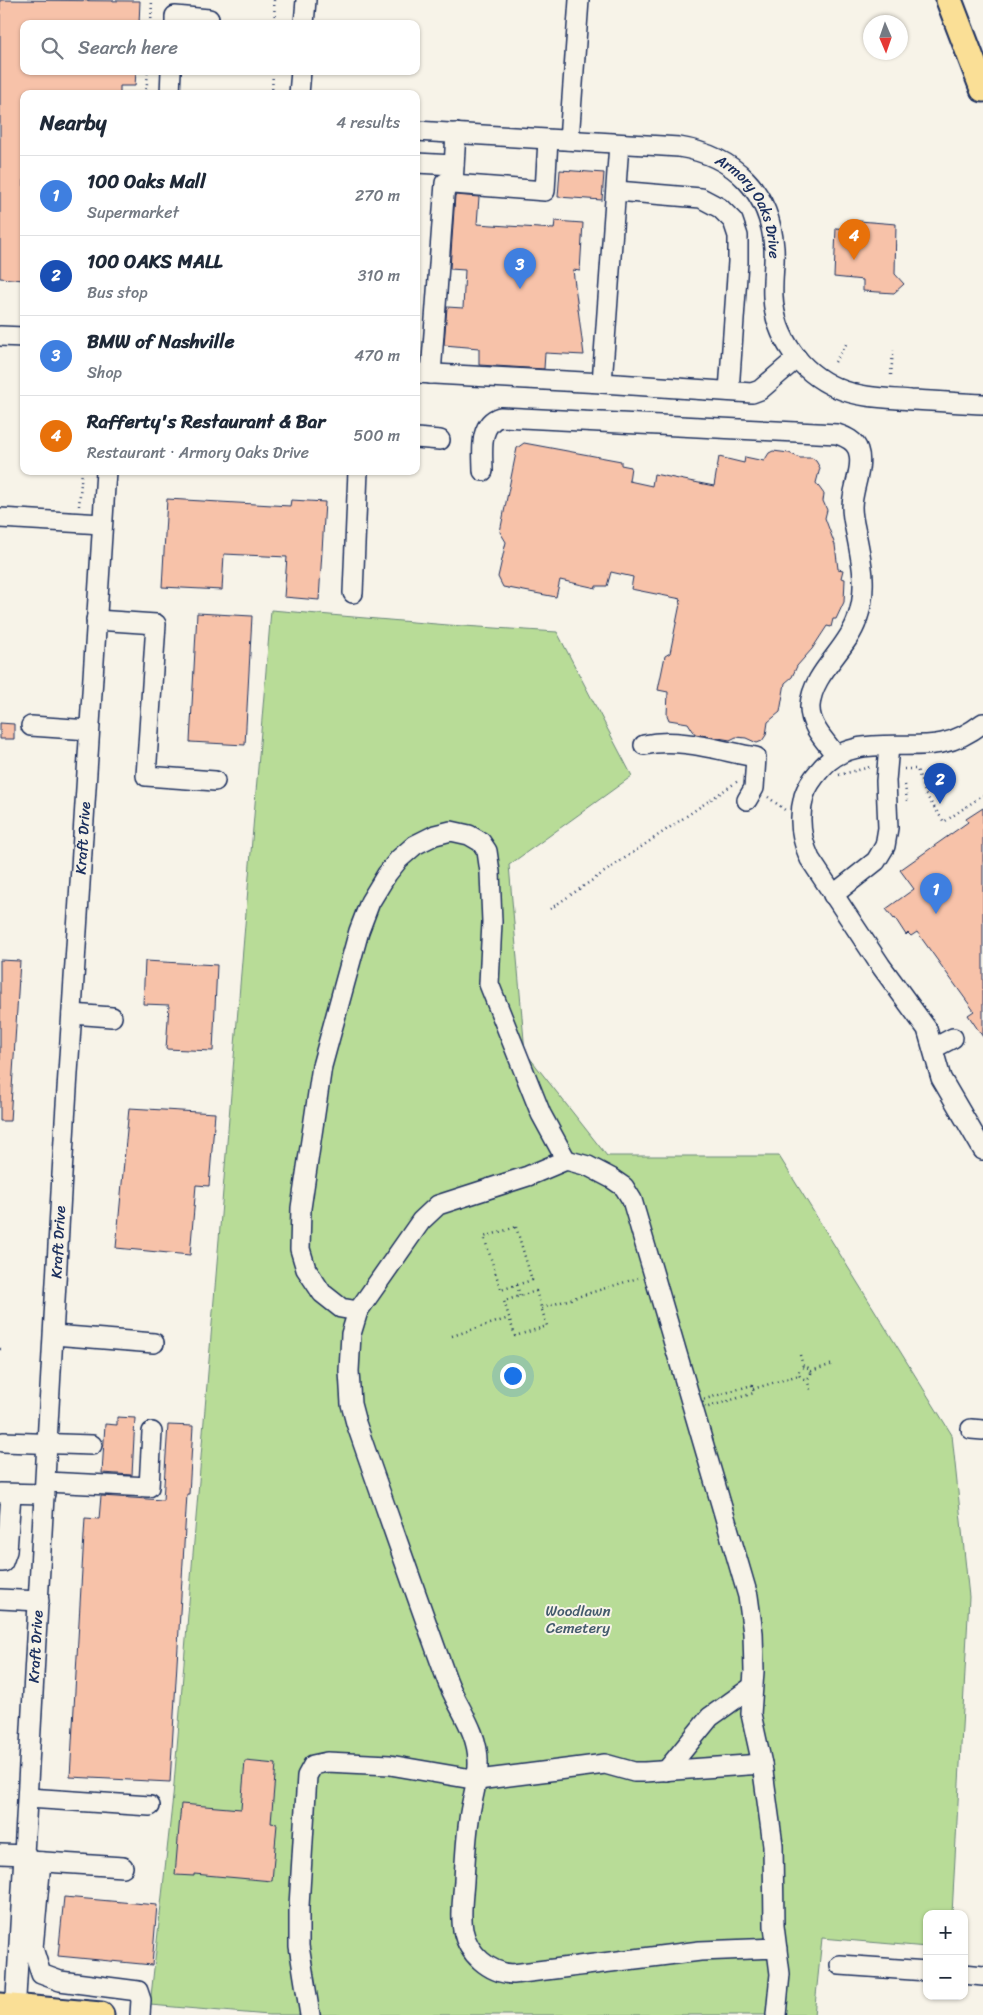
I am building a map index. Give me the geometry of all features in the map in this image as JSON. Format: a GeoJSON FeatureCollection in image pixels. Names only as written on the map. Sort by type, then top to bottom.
{"type":"FeatureCollection","features":[{"type":"Feature","properties":{"kind":"main road"},"geometry":{"type":"LineString","coordinates":[[949,0],[983,90]]}},
{"type":"Feature","properties":{"kind":"main road"},"geometry":{"type":"LineString","coordinates":[[10,2010],[101,2015]]}},
{"type":"Feature","properties":{"kind":"street"},"geometry":{"type":"LineString","coordinates":[[304,20],[306,0]]}},
{"type":"Feature","properties":{"kind":"street"},"geometry":{"type":"LineString","coordinates":[[569,140],[579,0]]}},
{"type":"Feature","properties":{"kind":"street"},"geometry":{"type":"LineString","coordinates":[[175,20],[175,16],[209,19]]}},
{"type":"Feature","properties":{"kind":"street"},"geometry":{"type":"LineString","coordinates":[[170,90],[171,75]]}},
{"type":"Feature","properties":{"kind":"street"},"geometry":{"type":"LineString","coordinates":[[299,90],[301,75]]}},
{"type":"Feature","properties":{"kind":"street","name":"Armory Oaks Drive"},"geometry":{"type":"LineString","coordinates":[[420,131],[679,147],[701,152],[731,166],[748,182],[761,201],[770,221],[774,250],[773,296],[775,312],[784,340],[812,374],[851,393],[886,398],[983,404]]}},
{"type":"Feature","properties":{"kind":"street"},"geometry":{"type":"LineString","coordinates":[[453,184],[456,133]]}},
{"type":"Feature","properties":{"kind":"street"},"geometry":{"type":"LineString","coordinates":[[548,140],[545,191],[445,184],[424,373],[757,393],[797,358]]}},
{"type":"Feature","properties":{"kind":"street"},"geometry":{"type":"LineString","coordinates":[[602,384],[619,144]]}},
{"type":"Feature","properties":{"kind":"street"},"geometry":{"type":"LineString","coordinates":[[420,163],[454,165]]}},
{"type":"Feature","properties":{"kind":"street"},"geometry":{"type":"LineString","coordinates":[[617,191],[701,198],[720,208],[733,221],[738,236],[738,262],[729,391]]}},
{"type":"Feature","properties":{"kind":"street"},"geometry":{"type":"LineString","coordinates":[[0,336],[20,338]]}},
{"type":"Feature","properties":{"kind":"street"},"geometry":{"type":"LineString","coordinates":[[483,471],[484,436],[490,423],[500,417],[828,434],[847,438],[854,443],[858,450],[859,459],[852,508],[864,572],[863,594],[854,628],[817,684],[810,704],[811,719],[814,726],[836,755]]}},
{"type":"Feature","properties":{"kind":"street"},"geometry":{"type":"LineString","coordinates":[[420,438],[440,440]]}},
{"type":"Feature","properties":{"kind":"street","name":"Kraft Drive"},"geometry":{"type":"LineString","coordinates":[[10,2010],[31,1860],[28,1798],[72,1014],[106,475]]}},
{"type":"Feature","properties":{"kind":"street"},"geometry":{"type":"LineString","coordinates":[[353,593],[358,475]]}},
{"type":"Feature","properties":{"kind":"street"},"geometry":{"type":"LineString","coordinates":[[0,518],[102,524]]}},
{"type":"Feature","properties":{"kind":"street"},"geometry":{"type":"LineString","coordinates":[[96,620],[156,624],[146,776],[214,782]]}},
{"type":"Feature","properties":{"kind":"street"},"geometry":{"type":"LineString","coordinates":[[983,723],[964,736],[953,740],[926,745],[858,748],[836,755],[823,766],[810,782],[802,803],[800,820],[806,852],[880,966],[927,1028],[934,1048],[936,1064],[942,1078],[983,1150]]}},
{"type":"Feature","properties":{"kind":"street"},"geometry":{"type":"LineString","coordinates":[[31,726],[89,730]]}},
{"type":"Feature","properties":{"kind":"street"},"geometry":{"type":"LineString","coordinates":[[644,745],[676,744],[737,752],[756,757],[748,780],[754,788],[747,800]]}},
{"type":"Feature","properties":{"kind":"street"},"geometry":{"type":"LineString","coordinates":[[833,895],[876,861],[885,846],[888,828],[886,782],[889,746]]}},
{"type":"Feature","properties":{"kind":"street"},"geometry":{"type":"LineString","coordinates":[[358,1311],[341,1308],[322,1293],[306,1269],[300,1249],[301,1208],[322,1066],[358,932],[370,902],[381,882],[399,860],[415,845],[435,834],[450,831],[469,835],[481,842],[489,857],[491,891],[489,984],[541,1114],[566,1160]]}},
{"type":"Feature","properties":{"kind":"street"},"geometry":{"type":"LineString","coordinates":[[72,1014],[112,1017]]}},
{"type":"Feature","properties":{"kind":"street"},"geometry":{"type":"LineString","coordinates":[[934,1048],[953,1038]]}},
{"type":"Feature","properties":{"kind":"street"},"geometry":{"type":"LineString","coordinates":[[776,2015],[780,1974],[777,1948],[774,1926],[773,1845],[762,1764],[751,1714],[754,1671],[753,1633],[748,1596],[632,1200],[624,1187],[588,1166],[566,1160],[528,1176],[438,1205],[421,1221],[358,1311],[352,1334],[351,1404],[448,1683],[474,1736],[477,1748],[478,1780],[469,1820],[462,1918],[464,1933],[470,1947],[478,1958],[488,1966],[506,1974],[526,1974],[700,1951],[777,1948]]}},
{"type":"Feature","properties":{"kind":"street"},"geometry":{"type":"LineString","coordinates":[[54,1335],[154,1343]]}},
{"type":"Feature","properties":{"kind":"street"},"geometry":{"type":"LineString","coordinates":[[0,1562],[3,1562],[7,1551],[5,1494],[45,1488],[149,1487],[152,1432]]}},
{"type":"Feature","properties":{"kind":"street"},"geometry":{"type":"LineString","coordinates":[[2,1442],[92,1445]]}},
{"type":"Feature","properties":{"kind":"street"},"geometry":{"type":"LineString","coordinates":[[0,1599],[39,1601]]}},
{"type":"Feature","properties":{"kind":"street"},"geometry":{"type":"LineString","coordinates":[[666,1771],[710,1717],[752,1687]]}},
{"type":"Feature","properties":{"kind":"street"},"geometry":{"type":"LineString","coordinates":[[310,2015],[299,1938],[307,1779],[312,1767],[318,1763],[390,1766],[478,1780],[605,1764],[634,1772],[762,1764]]}},
{"type":"Feature","properties":{"kind":"street"},"geometry":{"type":"LineString","coordinates":[[28,1798],[150,1806]]}},
{"type":"Feature","properties":{"kind":"street"},"geometry":{"type":"LineString","coordinates":[[0,1854],[31,1860],[123,1867]]}},
{"type":"Feature","properties":{"kind":"street"},"geometry":{"type":"LineString","coordinates":[[31,1860],[33,1948],[41,1974],[60,1981],[138,1991],[141,2000],[140,2015]]}},
{"type":"Feature","properties":{"kind":"street"},"geometry":{"type":"LineString","coordinates":[[840,1964],[923,1971]]}},
{"type":"Feature","properties":{"kind":"street"},"geometry":{"type":"LineString","coordinates":[[968,1974],[983,1976]]}},
{"type":"Feature","properties":{"kind":"street"},"geometry":{"type":"LineString","coordinates":[[55,2011],[60,1981]]}},
{"type":"Feature","properties":{"kind":"path"},"geometry":{"type":"LineString","coordinates":[[151,20],[152,0]]}},
{"type":"Feature","properties":{"kind":"path"},"geometry":{"type":"LineString","coordinates":[[274,0],[276,20]]}},
{"type":"Feature","properties":{"kind":"path"},"geometry":{"type":"LineString","coordinates":[[146,90],[148,75]]}},
{"type":"Feature","properties":{"kind":"path"},"geometry":{"type":"LineString","coordinates":[[272,90],[273,75]]}},
{"type":"Feature","properties":{"kind":"path"},"geometry":{"type":"LineString","coordinates":[[834,362],[848,341]]}},
{"type":"Feature","properties":{"kind":"path"},"geometry":{"type":"LineString","coordinates":[[891,375],[893,350]]}},
{"type":"Feature","properties":{"kind":"path"},"geometry":{"type":"LineString","coordinates":[[79,512],[82,475]]}},
{"type":"Feature","properties":{"kind":"path"},"geometry":{"type":"LineString","coordinates":[[836,776],[871,766]]}},
{"type":"Feature","properties":{"kind":"path"},"geometry":{"type":"LineString","coordinates":[[907,801],[902,770],[917,769],[926,795],[944,822],[983,795]]}},
{"type":"Feature","properties":{"kind":"path"},"geometry":{"type":"LineString","coordinates":[[550,909],[748,780],[769,784],[767,794],[769,799],[788,811]]}},
{"type":"Feature","properties":{"kind":"path"},"geometry":{"type":"LineString","coordinates":[[516,1227],[532,1280],[516,1286],[501,1290],[484,1237],[516,1227]]}},
{"type":"Feature","properties":{"kind":"path"},"geometry":{"type":"LineString","coordinates":[[542,1308],[654,1273]]}},
{"type":"Feature","properties":{"kind":"path"},"geometry":{"type":"LineString","coordinates":[[516,1286],[520,1296]]}},
{"type":"Feature","properties":{"kind":"path"},"geometry":{"type":"LineString","coordinates":[[536,1291],[542,1308],[547,1326],[515,1336],[504,1300],[536,1291]]}},
{"type":"Feature","properties":{"kind":"path"},"geometry":{"type":"LineString","coordinates":[[452,1336],[509,1318]]}},
{"type":"Feature","properties":{"kind":"path"},"geometry":{"type":"LineString","coordinates":[[800,1355],[803,1366]]}},
{"type":"Feature","properties":{"kind":"path"},"geometry":{"type":"LineString","coordinates":[[811,1371],[832,1364]]}},
{"type":"Feature","properties":{"kind":"path"},"geometry":{"type":"LineString","coordinates":[[803,1366],[808,1367],[811,1371]]}},
{"type":"Feature","properties":{"kind":"path"},"geometry":{"type":"LineString","coordinates":[[799,1375],[799,1369],[803,1366]]}},
{"type":"Feature","properties":{"kind":"path"},"geometry":{"type":"LineString","coordinates":[[807,1379],[811,1375],[811,1371]]}},
{"type":"Feature","properties":{"kind":"path"},"geometry":{"type":"LineString","coordinates":[[799,1375],[807,1379]]}},
{"type":"Feature","properties":{"kind":"path"},"geometry":{"type":"LineString","coordinates":[[753,1389],[799,1375]]}},
{"type":"Feature","properties":{"kind":"path"},"geometry":{"type":"LineString","coordinates":[[807,1379],[811,1393]]}},
{"type":"Feature","properties":{"kind":"path"},"geometry":{"type":"LineString","coordinates":[[752,1385],[753,1389],[754,1393],[704,1408],[702,1400],[752,1385]]}},
{"type":"Feature","properties":{"kind":"green space","name":"Woodlawn Cemetery"},"geometry":{"type":"Polygon","coordinates":[[[271,610],[557,632],[632,776],[509,865],[525,1052],[607,1156],[779,1156],[952,1435],[969,1597],[952,1910],[923,1910],[923,1947],[822,1938],[814,2015],[269,2015],[150,2005],[173,1796],[271,610]]]}},
{"type":"Feature","properties":{"kind":"building"},"geometry":{"type":"Polygon","coordinates":[[[0,0],[140,1],[139,20],[20,20],[20,75],[136,75],[135,86],[120,86],[120,90],[20,90],[20,280],[0,278],[0,0]]]}},
{"type":"Feature","properties":{"kind":"building"},"geometry":{"type":"Polygon","coordinates":[[[560,170],[604,173],[602,200],[558,197],[560,170]]]}},
{"type":"Feature","properties":{"kind":"building"},"geometry":{"type":"Polygon","coordinates":[[[455,195],[479,197],[477,224],[554,229],[555,221],[583,223],[580,271],[573,270],[584,355],[545,353],[544,369],[479,365],[479,348],[444,345],[447,307],[463,308],[465,270],[450,269],[455,195]]]}},
{"type":"Feature","properties":{"kind":"building"},"geometry":{"type":"Polygon","coordinates":[[[847,220],[896,224],[895,274],[904,284],[894,293],[863,291],[863,280],[834,277],[836,228],[846,229],[847,220]]]}},
{"type":"Feature","properties":{"kind":"building"},"geometry":{"type":"Polygon","coordinates":[[[524,443],[621,461],[621,465],[631,467],[629,481],[652,486],[654,474],[714,486],[719,457],[744,463],[745,457],[764,461],[769,453],[773,451],[789,453],[800,458],[812,458],[816,461],[820,468],[816,483],[824,494],[823,501],[827,510],[825,518],[835,545],[838,569],[843,570],[841,578],[845,579],[844,602],[836,619],[833,619],[831,627],[827,626],[812,649],[797,666],[792,677],[785,683],[780,712],[768,722],[766,735],[762,741],[757,743],[746,738],[736,737],[730,740],[695,734],[688,723],[669,720],[667,715],[668,692],[658,690],[665,656],[670,653],[681,599],[631,589],[633,577],[611,572],[607,586],[596,586],[596,588],[560,580],[556,597],[503,587],[498,577],[506,542],[500,532],[517,448],[524,443]]]}},
{"type":"Feature","properties":{"kind":"building"},"geometry":{"type":"Polygon","coordinates":[[[167,499],[290,506],[291,500],[325,502],[319,600],[284,597],[287,557],[224,554],[222,590],[162,587],[167,499]]]}},
{"type":"Feature","properties":{"kind":"building"},"geometry":{"type":"Polygon","coordinates":[[[197,613],[252,616],[245,745],[190,742],[197,613]]]}},
{"type":"Feature","properties":{"kind":"building"},"geometry":{"type":"Polygon","coordinates":[[[0,723],[14,724],[14,739],[0,739],[0,723]]]}},
{"type":"Feature","properties":{"kind":"building"},"geometry":{"type":"Polygon","coordinates":[[[983,808],[983,1037],[968,1015],[974,1011],[917,932],[911,936],[908,933],[906,935],[895,918],[886,909],[914,889],[900,870],[968,822],[966,819],[983,808]]]}},
{"type":"Feature","properties":{"kind":"building"},"geometry":{"type":"Polygon","coordinates":[[[0,960],[20,961],[10,1121],[0,1121],[0,960]]]}},
{"type":"Feature","properties":{"kind":"building"},"geometry":{"type":"Polygon","coordinates":[[[145,961],[217,965],[213,1051],[166,1049],[169,1005],[143,1004],[145,961]]]}},
{"type":"Feature","properties":{"kind":"building"},"geometry":{"type":"Polygon","coordinates":[[[129,1108],[215,1113],[209,1186],[196,1185],[190,1255],[116,1248],[129,1108]]]}},
{"type":"Feature","properties":{"kind":"building"},"geometry":{"type":"Polygon","coordinates":[[[117,1417],[135,1418],[132,1475],[102,1473],[105,1424],[117,1425],[117,1417]]]}},
{"type":"Feature","properties":{"kind":"building"},"geometry":{"type":"Polygon","coordinates":[[[168,1425],[193,1426],[189,1494],[187,1494],[170,1782],[70,1777],[85,1518],[99,1519],[101,1496],[163,1500],[168,1425]]]}},
{"type":"Feature","properties":{"kind":"building"},"geometry":{"type":"Polygon","coordinates":[[[245,1761],[276,1764],[271,1823],[277,1824],[272,1881],[194,1874],[194,1876],[175,1875],[181,1804],[241,1809],[245,1761]]]}},
{"type":"Feature","properties":{"kind":"building"},"geometry":{"type":"Polygon","coordinates":[[[64,1897],[157,1905],[152,1965],[58,1956],[64,1897]]]}},
{"type":"Feature","properties":{"kind":"place","name":"Rafferty's Restaurant & Bar"},"geometry":{"type":"Point","coordinates":[854,260]}},
{"type":"Feature","properties":{"kind":"place","name":"BMW of Nashville"},"geometry":{"type":"Point","coordinates":[520,289]}},
{"type":"Feature","properties":{"kind":"place","name":"100 OAKS MALL"},"geometry":{"type":"Point","coordinates":[940,804]}},
{"type":"Feature","properties":{"kind":"place","name":"100 Oaks Mall"},"geometry":{"type":"Point","coordinates":[936,914]}}]}
